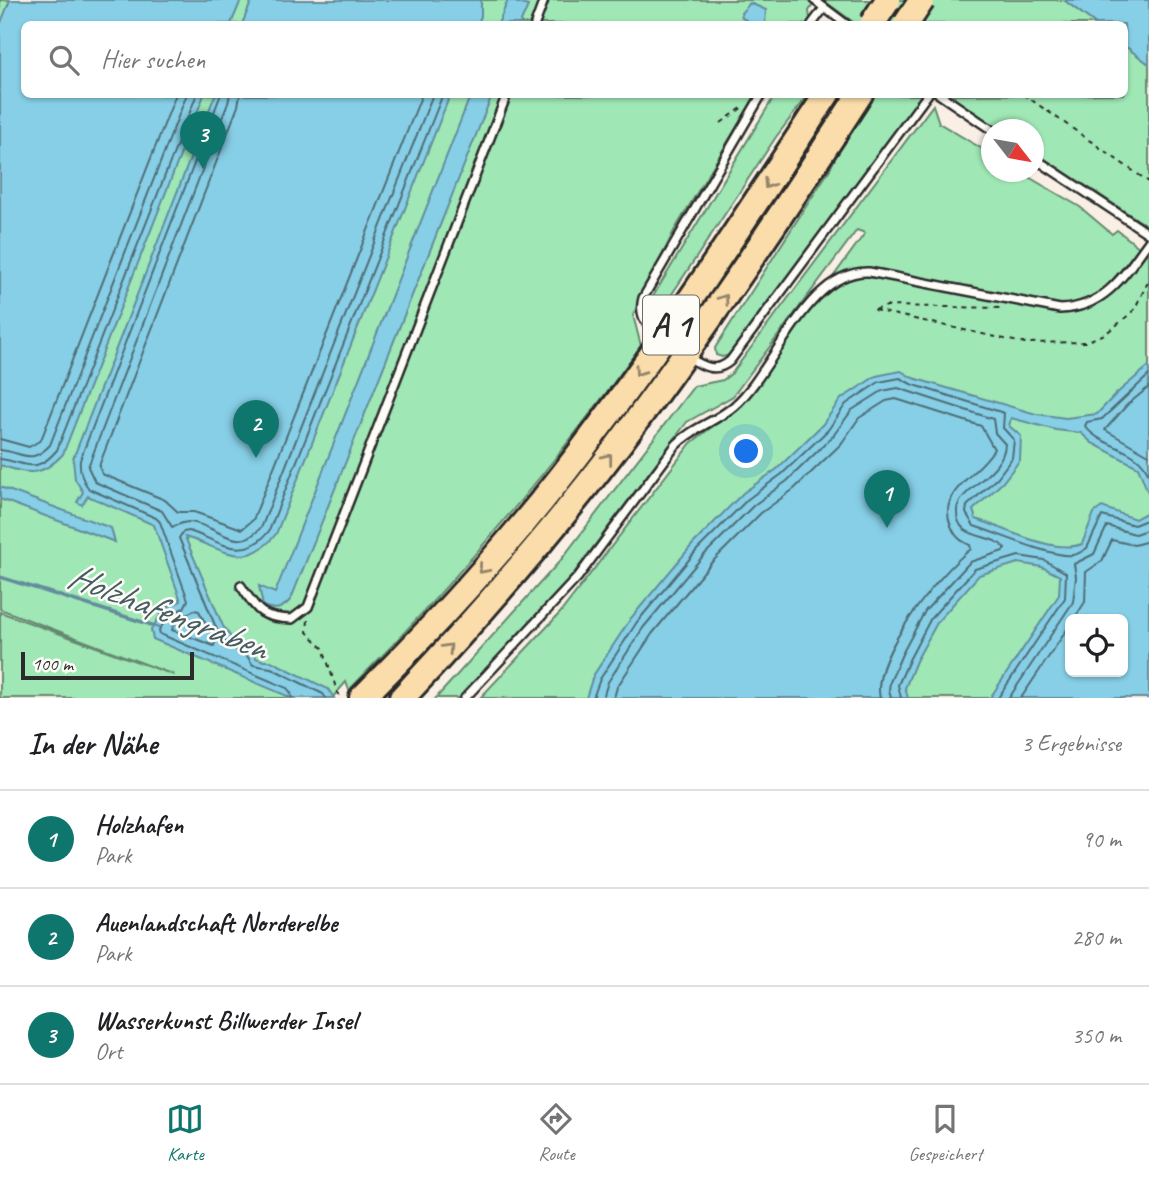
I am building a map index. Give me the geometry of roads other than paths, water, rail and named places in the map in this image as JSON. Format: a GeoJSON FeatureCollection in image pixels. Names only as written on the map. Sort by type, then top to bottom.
{"type":"FeatureCollection","features":[{"type":"Feature","properties":{"kind":"highway"},"geometry":{"type":"LineString","coordinates":[[874,21],[888,0]]}},
{"type":"Feature","properties":{"kind":"highway"},"geometry":{"type":"LineString","coordinates":[[908,21],[922,0]]}},
{"type":"Feature","properties":{"kind":"highway","name":"A 1"},"geometry":{"type":"LineString","coordinates":[[362,698],[464,591],[544,499],[597,431],[738,229],[824,98]]}},
{"type":"Feature","properties":{"kind":"highway","name":"A 1"},"geometry":{"type":"LineString","coordinates":[[402,698],[485,608],[618,445],[685,355],[857,98]]}},
{"type":"Feature","properties":{"kind":"lane"},"geometry":{"type":"LineString","coordinates":[[535,21],[544,0]]}},
{"type":"Feature","properties":{"kind":"lane"},"geometry":{"type":"LineString","coordinates":[[814,0],[842,21]]}},
{"type":"Feature","properties":{"kind":"lane"},"geometry":{"type":"LineString","coordinates":[[814,21],[824,8]]}},
{"type":"Feature","properties":{"kind":"lane"},"geometry":{"type":"LineString","coordinates":[[241,586],[259,613],[274,619],[292,619],[308,607],[505,98]]}},
{"type":"Feature","properties":{"kind":"lane"},"geometry":{"type":"LineString","coordinates":[[662,338],[649,328],[642,315],[643,298],[759,98]]}},
{"type":"Feature","properties":{"kind":"lane"},"geometry":{"type":"LineString","coordinates":[[685,355],[710,368],[720,368],[730,361],[925,98]]}},
{"type":"Feature","properties":{"kind":"lane"},"geometry":{"type":"LineString","coordinates":[[945,98],[981,123]]}},
{"type":"Feature","properties":{"kind":"lane"},"geometry":{"type":"LineString","coordinates":[[1044,165],[1149,234]]}},
{"type":"Feature","properties":{"kind":"lane"},"geometry":{"type":"LineString","coordinates":[[466,698],[578,577],[676,445],[693,430],[734,407],[815,299],[836,279],[846,274],[869,272],[1060,309],[1073,309],[1097,300],[1117,285],[1149,241]]}},
{"type":"Feature","properties":{"kind":"water"},"geometry":{"type":"Polygon","coordinates":[[[10,0],[241,0],[232,21],[21,21],[21,98],[203,98],[63,454],[48,467],[34,472],[0,465],[0,25],[10,0]]]}},
{"type":"Feature","properties":{"kind":"water"},"geometry":{"type":"Polygon","coordinates":[[[252,0],[481,0],[479,21],[243,21],[252,0]]]}},
{"type":"Feature","properties":{"kind":"water"},"geometry":{"type":"Polygon","coordinates":[[[508,0],[528,6],[521,21],[499,21],[508,0]]]}},
{"type":"Feature","properties":{"kind":"water"},"geometry":{"type":"Polygon","coordinates":[[[1064,0],[1149,0],[1149,64],[1128,48],[1128,21],[1092,21],[1064,0]]]}},
{"type":"Feature","properties":{"kind":"water"},"geometry":{"type":"Polygon","coordinates":[[[750,3],[766,10],[765,21],[748,21],[742,18],[741,13],[750,3]]]}},
{"type":"Feature","properties":{"kind":"water"},"geometry":{"type":"Polygon","coordinates":[[[214,98],[449,98],[276,534],[265,546],[243,555],[221,551],[185,537],[223,626],[233,640],[254,652],[256,658],[271,661],[328,689],[334,698],[292,698],[153,639],[151,630],[165,608],[181,601],[154,525],[88,496],[82,505],[77,502],[83,492],[75,479],[73,459],[214,98]]]}},
{"type":"Feature","properties":{"kind":"water"},"geometry":{"type":"Polygon","coordinates":[[[469,98],[491,98],[291,599],[278,608],[263,606],[259,586],[275,593],[469,98]]]}},
{"type":"Feature","properties":{"kind":"water"},"geometry":{"type":"Polygon","coordinates":[[[1149,366],[1149,495],[1138,467],[1092,443],[1081,433],[1056,430],[1011,418],[1009,426],[1021,436],[1020,460],[1003,482],[973,510],[976,519],[1015,534],[1058,546],[1071,546],[1082,544],[1094,513],[1102,507],[1135,519],[1148,512],[1149,505],[1149,698],[990,698],[1059,595],[1060,576],[1042,567],[1018,563],[979,575],[938,621],[905,688],[908,698],[586,698],[593,676],[631,618],[692,545],[743,493],[777,469],[822,425],[841,399],[876,376],[901,371],[913,378],[1036,414],[1066,418],[1097,414],[1149,366]]]}},
{"type":"Feature","properties":{"kind":"water"},"geometry":{"type":"Polygon","coordinates":[[[0,487],[111,528],[115,542],[0,499],[0,487]]]}},
{"type":"Feature","properties":{"kind":"waterway","name":"Holzhafengraben"},"geometry":{"type":"LineString","coordinates":[[0,577],[158,627]]}},
{"type":"Feature","properties":{"kind":"place","name":"Wasserkunst Billwerder Insel"},"geometry":{"type":"Point","coordinates":[203,169]}},
{"type":"Feature","properties":{"kind":"place","name":"Auenlandschaft Norderelbe"},"geometry":{"type":"Point","coordinates":[256,458]}},
{"type":"Feature","properties":{"kind":"place","name":"Holzhafen"},"geometry":{"type":"Point","coordinates":[887,528]}}]}
